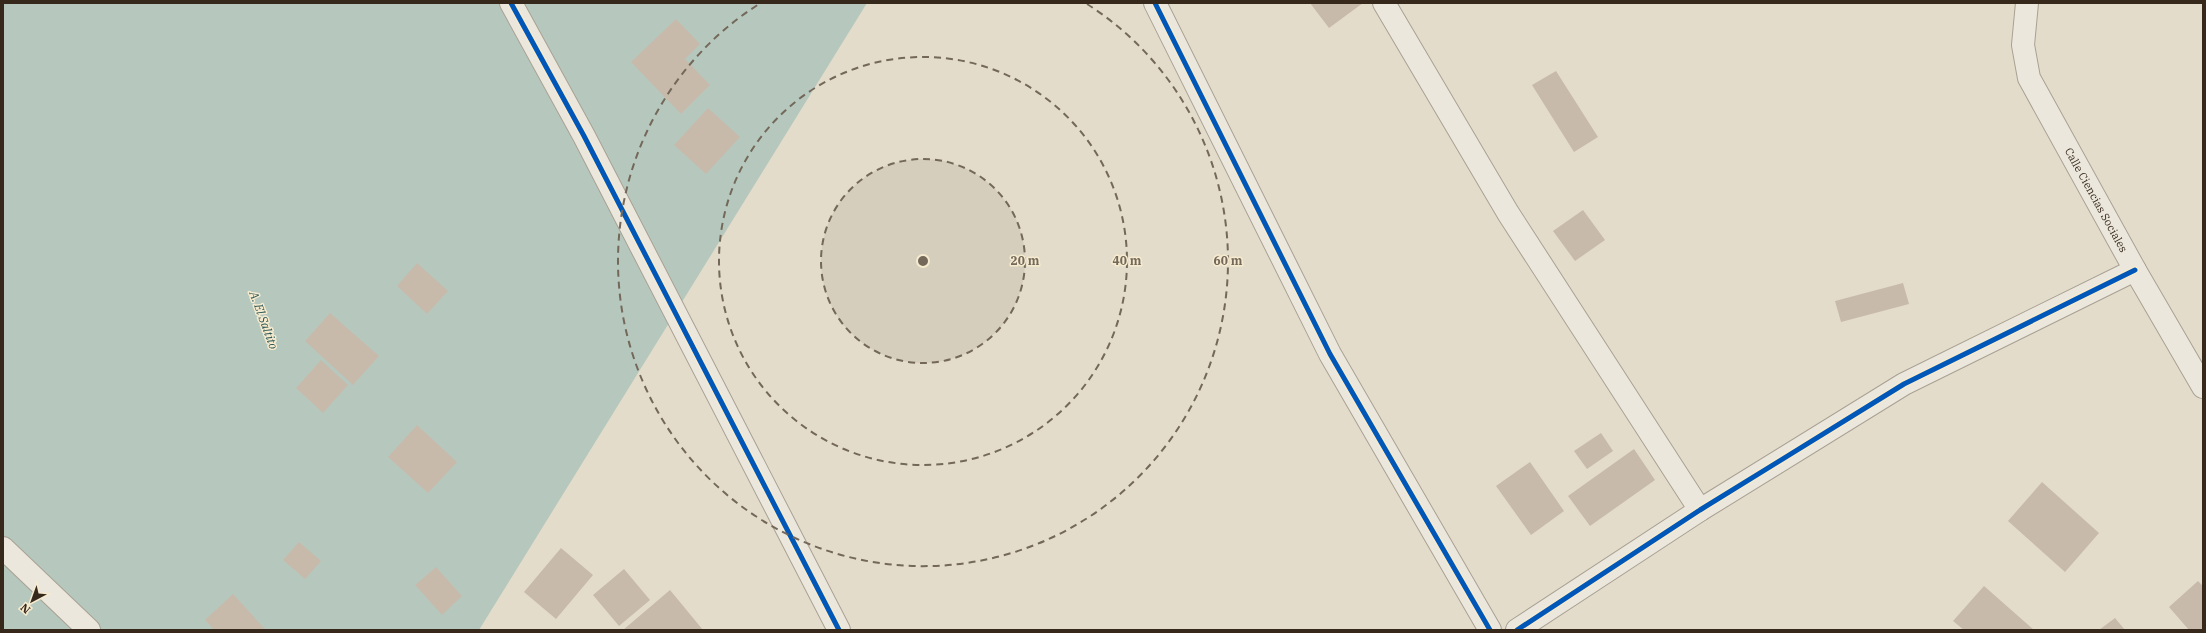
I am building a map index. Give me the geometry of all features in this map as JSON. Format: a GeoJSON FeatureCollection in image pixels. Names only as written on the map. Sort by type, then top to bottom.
{"type":"FeatureCollection","features":[{"type":"Feature","properties":{"kind":"street"},"geometry":{"type":"LineString","coordinates":[[511,3],[584,136],[839,630]]}},
{"type":"Feature","properties":{"kind":"street"},"geometry":{"type":"LineString","coordinates":[[1155,3],[1330,354],[1490,630]]}},
{"type":"Feature","properties":{"kind":"street"},"geometry":{"type":"LineString","coordinates":[[1384,3],[1508,213],[1700,510]]}},
{"type":"Feature","properties":{"kind":"street","name":"Calle Ciencias Sociales"},"geometry":{"type":"LineString","coordinates":[[2028,3],[2022,45],[2029,78],[2135,270],[2203,387]]}},
{"type":"Feature","properties":{"kind":"street"},"geometry":{"type":"LineString","coordinates":[[1517,630],[1700,510],[1904,384],[2135,270]]}},
{"type":"Feature","properties":{"kind":"street"},"geometry":{"type":"LineString","coordinates":[[3,548],[89,630]]}},
{"type":"Feature","properties":{"kind":"water","name":"A. El Saltito"},"geometry":{"type":"Polygon","coordinates":[[[3,3],[867,3],[479,630],[3,630],[3,3]]]}},
{"type":"Feature","properties":{"kind":"building"},"geometry":{"type":"Polygon","coordinates":[[[1310,3],[1363,3],[1329,28],[1310,3]]]}},
{"type":"Feature","properties":{"kind":"building"},"geometry":{"type":"Polygon","coordinates":[[[676,19],[700,44],[685,59],[710,85],[681,114],[631,62],[676,19]]]}},
{"type":"Feature","properties":{"kind":"building"},"geometry":{"type":"Polygon","coordinates":[[[1556,71],[1598,137],[1574,152],[1532,85],[1556,71]]]}},
{"type":"Feature","properties":{"kind":"building"},"geometry":{"type":"Polygon","coordinates":[[[708,108],[740,137],[706,174],[674,145],[708,108]]]}},
{"type":"Feature","properties":{"kind":"building"},"geometry":{"type":"Polygon","coordinates":[[[1583,210],[1605,240],[1575,261],[1553,231],[1583,210]]]}},
{"type":"Feature","properties":{"kind":"building"},"geometry":{"type":"Polygon","coordinates":[[[417,263],[448,291],[427,314],[397,286],[417,263]]]}},
{"type":"Feature","properties":{"kind":"building"},"geometry":{"type":"Polygon","coordinates":[[[1903,283],[1909,304],[1841,322],[1835,301],[1903,283]]]}},
{"type":"Feature","properties":{"kind":"building"},"geometry":{"type":"Polygon","coordinates":[[[330,313],[379,356],[353,385],[305,341],[330,313]]]}},
{"type":"Feature","properties":{"kind":"building"},"geometry":{"type":"Polygon","coordinates":[[[321,360],[348,385],[323,413],[296,388],[321,360]]]}},
{"type":"Feature","properties":{"kind":"building"},"geometry":{"type":"Polygon","coordinates":[[[417,425],[457,462],[428,493],[388,457],[417,425]]]}},
{"type":"Feature","properties":{"kind":"building"},"geometry":{"type":"Polygon","coordinates":[[[1601,433],[1613,451],[1587,469],[1574,451],[1601,433]]]}},
{"type":"Feature","properties":{"kind":"building"},"geometry":{"type":"Polygon","coordinates":[[[1634,449],[1655,480],[1590,526],[1568,496],[1634,449]]]}},
{"type":"Feature","properties":{"kind":"building"},"geometry":{"type":"Polygon","coordinates":[[[1530,462],[1564,511],[1531,535],[1496,486],[1530,462]]]}},
{"type":"Feature","properties":{"kind":"building"},"geometry":{"type":"Polygon","coordinates":[[[2042,482],[2099,533],[2065,572],[2008,521],[2042,482]]]}},
{"type":"Feature","properties":{"kind":"building"},"geometry":{"type":"Polygon","coordinates":[[[299,542],[321,561],[305,579],[283,560],[299,542]]]}},
{"type":"Feature","properties":{"kind":"building"},"geometry":{"type":"Polygon","coordinates":[[[561,548],[593,575],[556,619],[524,592],[561,548]]]}},
{"type":"Feature","properties":{"kind":"building"},"geometry":{"type":"Polygon","coordinates":[[[436,567],[462,596],[442,615],[415,585],[436,567]]]}},
{"type":"Feature","properties":{"kind":"building"},"geometry":{"type":"Polygon","coordinates":[[[624,569],[650,600],[619,626],[593,595],[624,569]]]}},
{"type":"Feature","properties":{"kind":"building"},"geometry":{"type":"Polygon","coordinates":[[[2198,581],[2203,586],[2203,630],[2189,630],[2169,607],[2198,581]]]}},
{"type":"Feature","properties":{"kind":"building"},"geometry":{"type":"Polygon","coordinates":[[[1984,586],[2034,630],[1964,630],[1953,621],[1984,586]]]}},
{"type":"Feature","properties":{"kind":"building"},"geometry":{"type":"Polygon","coordinates":[[[670,590],[703,630],[623,630],[670,590]]]}},
{"type":"Feature","properties":{"kind":"building"},"geometry":{"type":"Polygon","coordinates":[[[233,594],[266,630],[214,630],[205,620],[233,594]]]}},
{"type":"Feature","properties":{"kind":"building"},"geometry":{"type":"Polygon","coordinates":[[[2115,618],[2125,630],[2099,630],[2115,618]]]}},
{"type":"Feature","properties":{"kind":"cycle path"},"geometry":{"type":"LineString","coordinates":[[511,3],[584,136],[839,630]]}},
{"type":"Feature","properties":{"kind":"cycle path"},"geometry":{"type":"LineString","coordinates":[[1155,3],[1330,354],[1490,630]]}},
{"type":"Feature","properties":{"kind":"cycle path"},"geometry":{"type":"LineString","coordinates":[[1517,630],[1700,510],[1904,384],[2135,270]]}}]}
